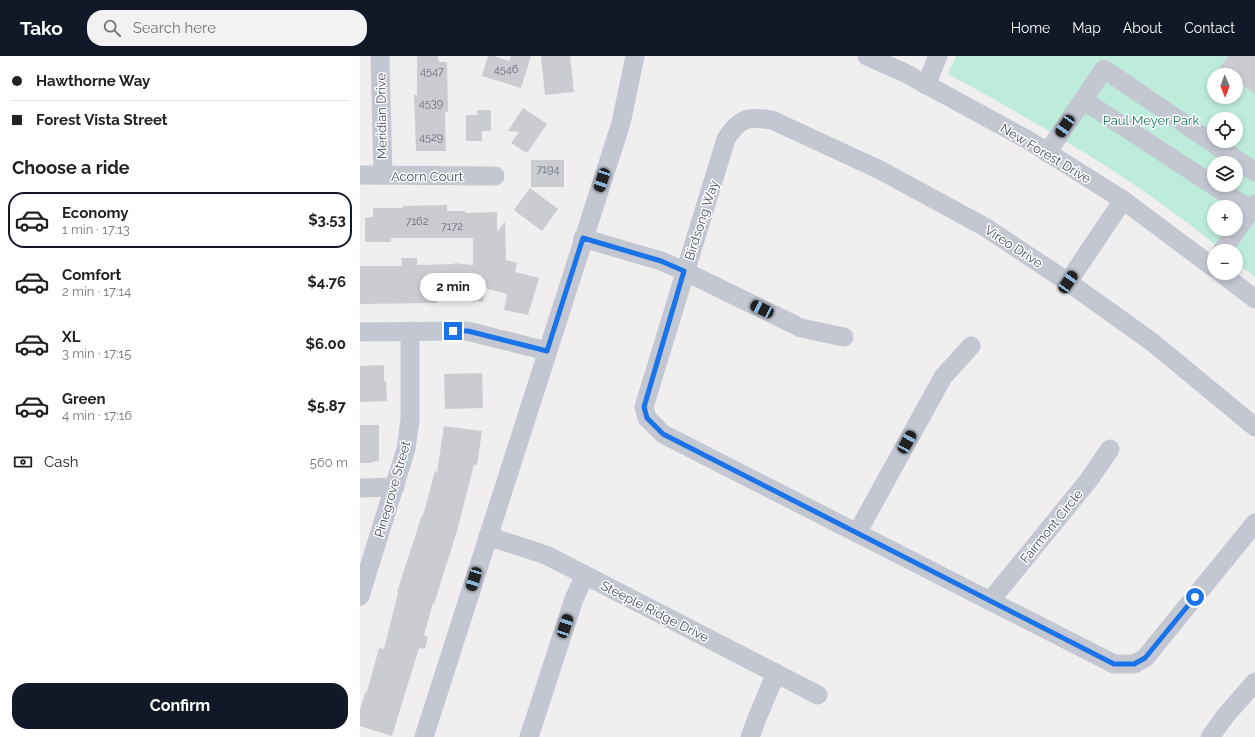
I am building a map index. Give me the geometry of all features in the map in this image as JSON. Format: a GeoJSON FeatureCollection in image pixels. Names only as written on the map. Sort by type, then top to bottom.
{"type":"FeatureCollection","features":[{"type":"Feature","properties":{"kind":"street","name":"Meridian Drive"},"geometry":{"type":"LineString","coordinates":[[380,56],[383,176]]}},
{"type":"Feature","properties":{"kind":"street"},"geometry":{"type":"LineString","coordinates":[[424,737],[621,123],[634,56]]}},
{"type":"Feature","properties":{"kind":"street","name":"New Forest Drive"},"geometry":{"type":"LineString","coordinates":[[867,56],[905,73],[1028,140],[1123,200],[1207,257]]}},
{"type":"Feature","properties":{"kind":"street"},"geometry":{"type":"LineString","coordinates":[[926,85],[938,56]]}},
{"type":"Feature","properties":{"kind":"street"},"geometry":{"type":"LineString","coordinates":[[1047,152],[1104,69],[1255,172]]}},
{"type":"Feature","properties":{"kind":"street"},"geometry":{"type":"LineString","coordinates":[[1083,100],[1253,207],[1230,244]]}},
{"type":"Feature","properties":{"kind":"street","name":"Vireo Drive"},"geometry":{"type":"LineString","coordinates":[[744,120],[757,117],[772,120],[880,170],[985,227],[1068,282],[1152,342],[1255,427]]}},
{"type":"Feature","properties":{"kind":"street","name":"Birdsong Way"},"geometry":{"type":"LineString","coordinates":[[744,120],[733,128],[726,140],[684,271],[644,407],[647,418],[663,434],[857,533]]}},
{"type":"Feature","properties":{"kind":"street","name":"Acorn Court"},"geometry":{"type":"LineString","coordinates":[[360,175],[494,176]]}},
{"type":"Feature","properties":{"kind":"street"},"geometry":{"type":"LineString","coordinates":[[1068,282],[1123,200]]}},
{"type":"Feature","properties":{"kind":"street"},"geometry":{"type":"LineString","coordinates":[[583,238],[661,261],[801,328],[844,337]]}},
{"type":"Feature","properties":{"kind":"street","name":"New Forest Drive"},"geometry":{"type":"LineString","coordinates":[[1234,280],[1255,299]]}},
{"type":"Feature","properties":{"kind":"street","name":"Pinegrove Street"},"geometry":{"type":"LineString","coordinates":[[360,596],[406,449],[410,420],[410,331]]}},
{"type":"Feature","properties":{"kind":"street"},"geometry":{"type":"LineString","coordinates":[[360,332],[468,331],[547,351]]}},
{"type":"Feature","properties":{"kind":"street"},"geometry":{"type":"LineString","coordinates":[[971,346],[943,377],[857,533],[1114,664],[1134,664],[1145,658],[1255,523]]}},
{"type":"Feature","properties":{"kind":"street","name":"Fairmont Circle"},"geometry":{"type":"LineString","coordinates":[[990,601],[1088,481],[1110,449]]}},
{"type":"Feature","properties":{"kind":"street"},"geometry":{"type":"LineString","coordinates":[[360,488],[395,487]]}},
{"type":"Feature","properties":{"kind":"street","name":"Steeple Ridge Drive"},"geometry":{"type":"LineString","coordinates":[[488,536],[546,556],[818,695]]}},
{"type":"Feature","properties":{"kind":"street"},"geometry":{"type":"LineString","coordinates":[[529,737],[574,599],[585,575]]}},
{"type":"Feature","properties":{"kind":"street"},"geometry":{"type":"LineString","coordinates":[[750,737],[756,718],[776,673]]}},
{"type":"Feature","properties":{"kind":"street"},"geometry":{"type":"LineString","coordinates":[[1210,737],[1226,715],[1255,682]]}},
{"type":"Feature","properties":{"kind":"green space","name":"Paul Meyer Park"},"geometry":{"type":"Polygon","coordinates":[[[956,56],[1255,56],[1255,277],[1243,268],[1243,244],[1214,244],[1191,225],[1124,178],[1055,134],[948,74],[956,56]]]}},
{"type":"Feature","properties":{"kind":"building"},"geometry":{"type":"Polygon","coordinates":[[[417,56],[438,56],[439,62],[447,62],[448,112],[445,112],[446,151],[416,151],[414,95],[417,95],[417,56]]]}},
{"type":"Feature","properties":{"kind":"building"},"geometry":{"type":"Polygon","coordinates":[[[488,56],[494,56],[509,61],[511,56],[531,56],[521,88],[482,76],[488,56]]]}},
{"type":"Feature","properties":{"kind":"building"},"geometry":{"type":"Polygon","coordinates":[[[541,56],[570,56],[574,92],[545,95],[541,56]]]}},
{"type":"Feature","properties":{"kind":"building"},"geometry":{"type":"Polygon","coordinates":[[[1228,56],[1255,56],[1255,94],[1243,85],[1243,68],[1219,68],[1228,56]]]}},
{"type":"Feature","properties":{"kind":"building"},"geometry":{"type":"Polygon","coordinates":[[[523,108],[547,124],[527,153],[511,143],[519,132],[508,131],[523,108]]]}},
{"type":"Feature","properties":{"kind":"building"},"geometry":{"type":"Polygon","coordinates":[[[477,110],[491,110],[491,131],[482,131],[482,141],[466,141],[466,115],[477,115],[477,110]]]}},
{"type":"Feature","properties":{"kind":"building"},"geometry":{"type":"Polygon","coordinates":[[[531,160],[564,160],[564,187],[531,187],[531,160]]]}},
{"type":"Feature","properties":{"kind":"building"},"geometry":{"type":"Polygon","coordinates":[[[530,188],[558,209],[542,231],[514,210],[530,188]]]}},
{"type":"Feature","properties":{"kind":"building"},"geometry":{"type":"Polygon","coordinates":[[[447,205],[447,211],[465,211],[465,213],[497,212],[497,232],[505,222],[506,260],[517,263],[515,272],[539,278],[528,315],[504,310],[507,294],[485,288],[483,302],[437,297],[437,303],[360,304],[360,266],[402,266],[401,258],[417,258],[417,265],[454,263],[473,265],[473,238],[391,238],[391,242],[365,242],[365,218],[373,217],[373,208],[403,208],[403,206],[447,205]]]}},
{"type":"Feature","properties":{"kind":"building"},"geometry":{"type":"Polygon","coordinates":[[[384,365],[384,381],[386,381],[387,401],[360,402],[360,366],[384,365]]]}},
{"type":"Feature","properties":{"kind":"building"},"geometry":{"type":"Polygon","coordinates":[[[482,373],[483,408],[445,409],[444,374],[482,373]]]}},
{"type":"Feature","properties":{"kind":"building"},"geometry":{"type":"Polygon","coordinates":[[[360,425],[379,425],[379,461],[372,463],[360,463],[360,425]]]}},
{"type":"Feature","properties":{"kind":"building"},"geometry":{"type":"Polygon","coordinates":[[[444,426],[482,431],[477,465],[474,465],[457,531],[434,604],[433,603],[424,635],[428,637],[425,649],[419,648],[392,736],[360,726],[360,709],[366,691],[367,692],[379,648],[384,649],[397,592],[422,515],[423,516],[435,471],[437,472],[444,426]]]}},
{"type":"Feature","properties":{"kind":"route"},"geometry":{"type":"LineString","coordinates":[[453,331],[468,331],[547,351],[583,238],[661,261],[684,271],[644,407],[647,418],[663,434],[1114,664],[1134,664],[1145,658],[1195,597]]}}]}
